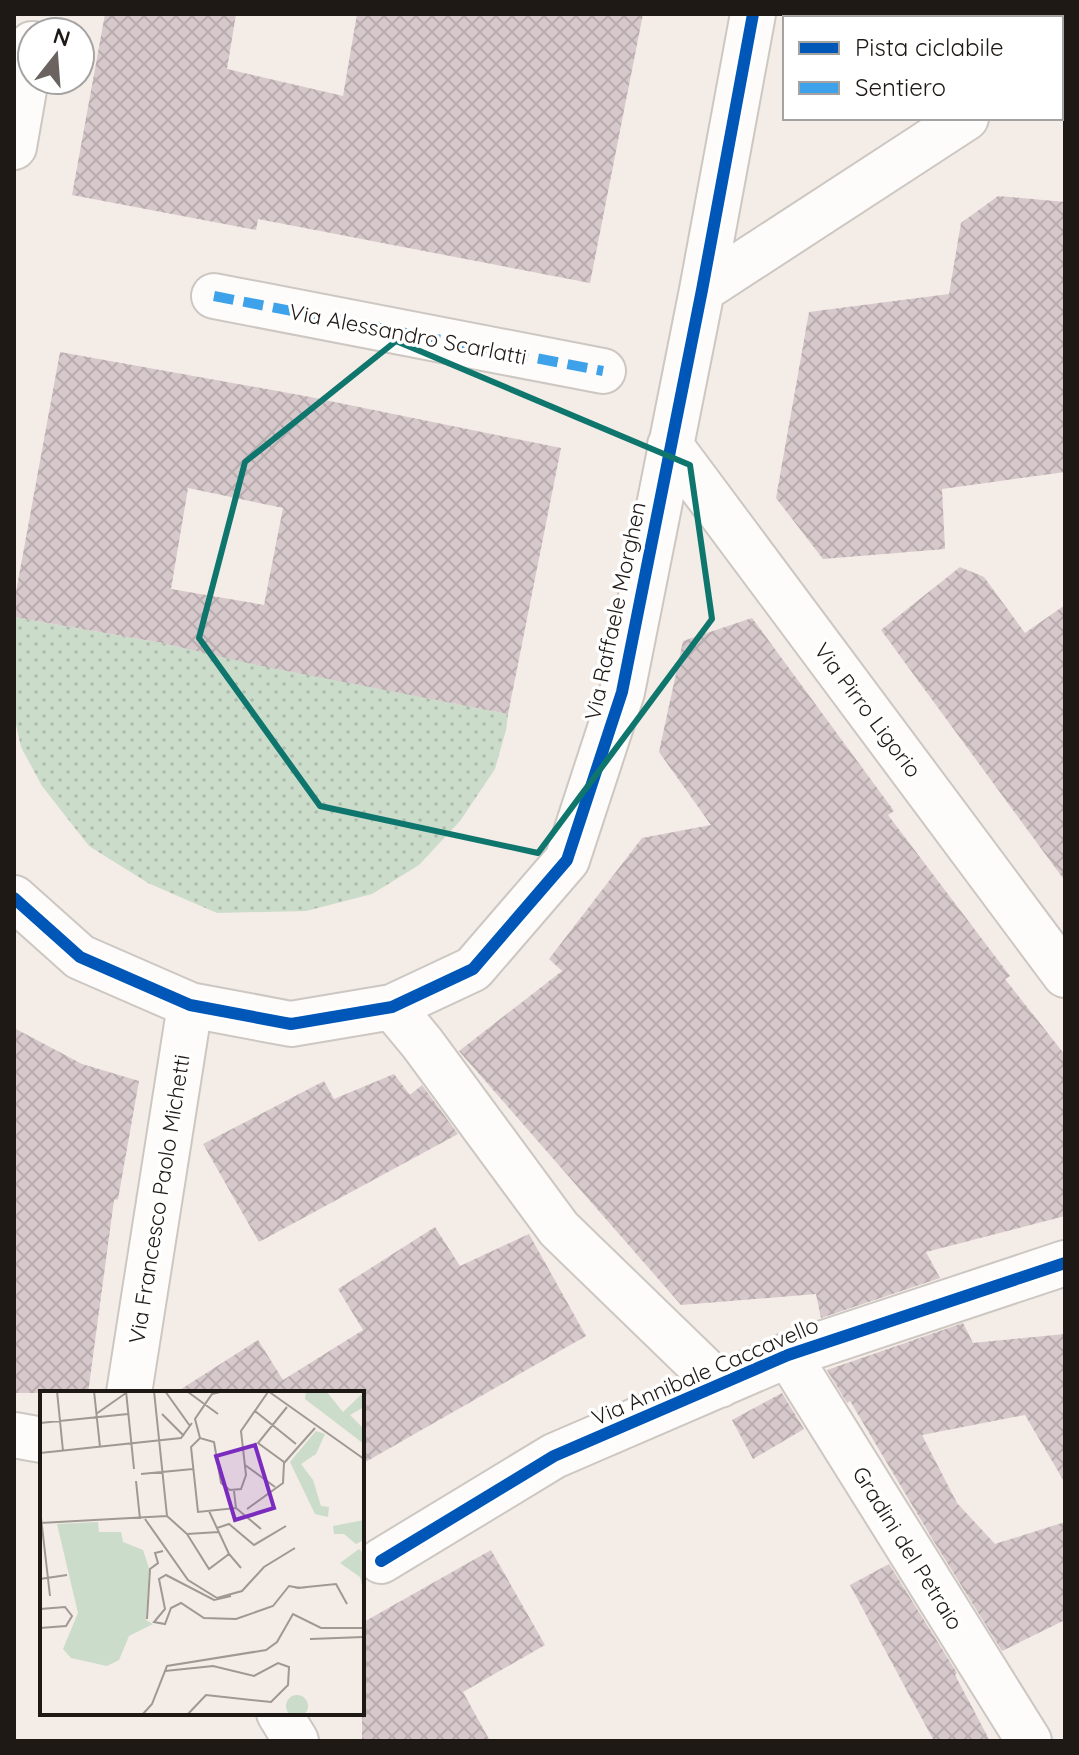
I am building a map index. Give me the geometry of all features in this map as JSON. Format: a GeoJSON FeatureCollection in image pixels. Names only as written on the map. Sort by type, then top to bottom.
{"type":"FeatureCollection","features":[{"type":"Feature","properties":{"kind":"street","name":"Via Raffaele Morghen"},"geometry":{"type":"LineString","coordinates":[[14,898],[80,957],[190,1005],[291,1024],[392,1007],[473,969],[567,860],[622,692],[753,14]]}},
{"type":"Feature","properties":{"kind":"street"},"geometry":{"type":"LineString","coordinates":[[14,147],[23,96]]}},
{"type":"Feature","properties":{"kind":"street"},"geometry":{"type":"LineString","coordinates":[[702,290],[963,120]]}},
{"type":"Feature","properties":{"kind":"street","name":"Via Alessandro Scarlatti"},"geometry":{"type":"LineString","coordinates":[[214,296],[603,371]]}},
{"type":"Feature","properties":{"kind":"street","name":"Via Pirro Ligorio"},"geometry":{"type":"LineString","coordinates":[[670,445],[1065,975]]}},
{"type":"Feature","properties":{"kind":"street","name":"Via Francesco Paolo Michetti"},"geometry":{"type":"LineString","coordinates":[[129,1391],[190,1005]]}},
{"type":"Feature","properties":{"kind":"street","name":"Via Annibale Caccavello"},"geometry":{"type":"LineString","coordinates":[[392,1007],[559,1229],[720,1385]]}},
{"type":"Feature","properties":{"kind":"street","name":"Via Annibale Caccavello"},"geometry":{"type":"LineString","coordinates":[[381,1561],[554,1456],[788,1355],[1065,1263]]}},
{"type":"Feature","properties":{"kind":"street","name":"Gradini del Petraio"},"geometry":{"type":"LineString","coordinates":[[788,1355],[1029,1741]]}},
{"type":"Feature","properties":{"kind":"street"},"geometry":{"type":"LineString","coordinates":[[14,1435],[40,1440]]}},
{"type":"Feature","properties":{"kind":"street"},"geometry":{"type":"LineString","coordinates":[[280,1715],[296,1741]]}},
{"type":"Feature","properties":{"kind":"highlighted area"},"geometry":{"type":"Polygon","coordinates":[[[396,341],[690,465],[712,619],[538,853],[320,806],[199,638],[245,462],[396,341]]]}},
{"type":"Feature","properties":{"kind":"green space"},"geometry":{"type":"Polygon","coordinates":[[[14,617],[162,643],[508,714],[506,730],[495,769],[460,821],[419,865],[372,894],[306,911],[217,913],[148,883],[89,846],[42,786],[21,747],[14,715],[14,617]]]}},
{"type":"Feature","properties":{"kind":"building"},"geometry":{"type":"Polygon","coordinates":[[[105,14],[236,14],[227,69],[343,96],[357,14],[643,14],[590,283],[258,219],[256,230],[72,195],[90,96],[96,96],[96,63],[105,14]]]}},
{"type":"Feature","properties":{"kind":"building"},"geometry":{"type":"Polygon","coordinates":[[[998,196],[1065,202],[1065,472],[942,489],[945,549],[823,559],[776,498],[809,312],[949,294],[961,223],[998,196]]]}},
{"type":"Feature","properties":{"kind":"building"},"geometry":{"type":"Polygon","coordinates":[[[60,352],[305,396],[561,448],[508,714],[252,664],[162,643],[14,617],[60,352]],[[188,488],[171,589],[264,605],[283,508],[188,488]]]}},
{"type":"Feature","properties":{"kind":"building"},"geometry":{"type":"Polygon","coordinates":[[[960,567],[984,577],[1025,633],[1065,605],[1065,881],[881,630],[960,567]]]}},
{"type":"Feature","properties":{"kind":"building"},"geometry":{"type":"Polygon","coordinates":[[[752,618],[894,811],[888,815],[1010,976],[1005,979],[1065,1055],[1065,1216],[926,1252],[940,1278],[821,1318],[816,1294],[681,1305],[459,1051],[562,971],[549,959],[642,838],[711,825],[659,752],[683,641],[752,618]]]}},
{"type":"Feature","properties":{"kind":"building"},"geometry":{"type":"Polygon","coordinates":[[[14,1028],[82,1064],[139,1081],[118,1199],[114,1200],[88,1391],[14,1393],[14,1028]]]}},
{"type":"Feature","properties":{"kind":"building"},"geometry":{"type":"Polygon","coordinates":[[[394,1074],[410,1095],[422,1085],[458,1134],[259,1242],[203,1144],[324,1081],[334,1099],[394,1074]]]}},
{"type":"Feature","properties":{"kind":"building"},"geometry":{"type":"Polygon","coordinates":[[[435,1227],[460,1266],[529,1234],[586,1336],[364,1463],[364,1391],[178,1391],[258,1340],[283,1380],[363,1330],[338,1289],[435,1227]]]}},
{"type":"Feature","properties":{"kind":"building"},"geometry":{"type":"Polygon","coordinates":[[[963,1323],[973,1343],[1065,1334],[1065,1483],[1025,1415],[922,1435],[957,1503],[995,1544],[1065,1522],[1065,1620],[1002,1651],[850,1401],[847,1403],[827,1370],[963,1323]]]}},
{"type":"Feature","properties":{"kind":"building"},"geometry":{"type":"Polygon","coordinates":[[[782,1393],[804,1429],[753,1459],[732,1420],[782,1393]]]}},
{"type":"Feature","properties":{"kind":"building"},"geometry":{"type":"Polygon","coordinates":[[[491,1550],[545,1645],[463,1692],[490,1741],[362,1741],[364,1622],[491,1550]]]}},
{"type":"Feature","properties":{"kind":"building"},"geometry":{"type":"Polygon","coordinates":[[[889,1564],[957,1673],[955,1675],[990,1741],[934,1741],[850,1585],[889,1564]]]}},
{"type":"Feature","properties":{"kind":"marked path"},"geometry":{"type":"LineString","coordinates":[[214,296],[603,371]]}},
{"type":"Feature","properties":{"kind":"cycle path"},"geometry":{"type":"LineString","coordinates":[[14,898],[80,957],[190,1005],[291,1024],[392,1007],[473,969],[567,860],[622,692],[753,14]]}},
{"type":"Feature","properties":{"kind":"cycle path"},"geometry":{"type":"LineString","coordinates":[[381,1561],[554,1456],[788,1355],[1065,1263]]}}]}
